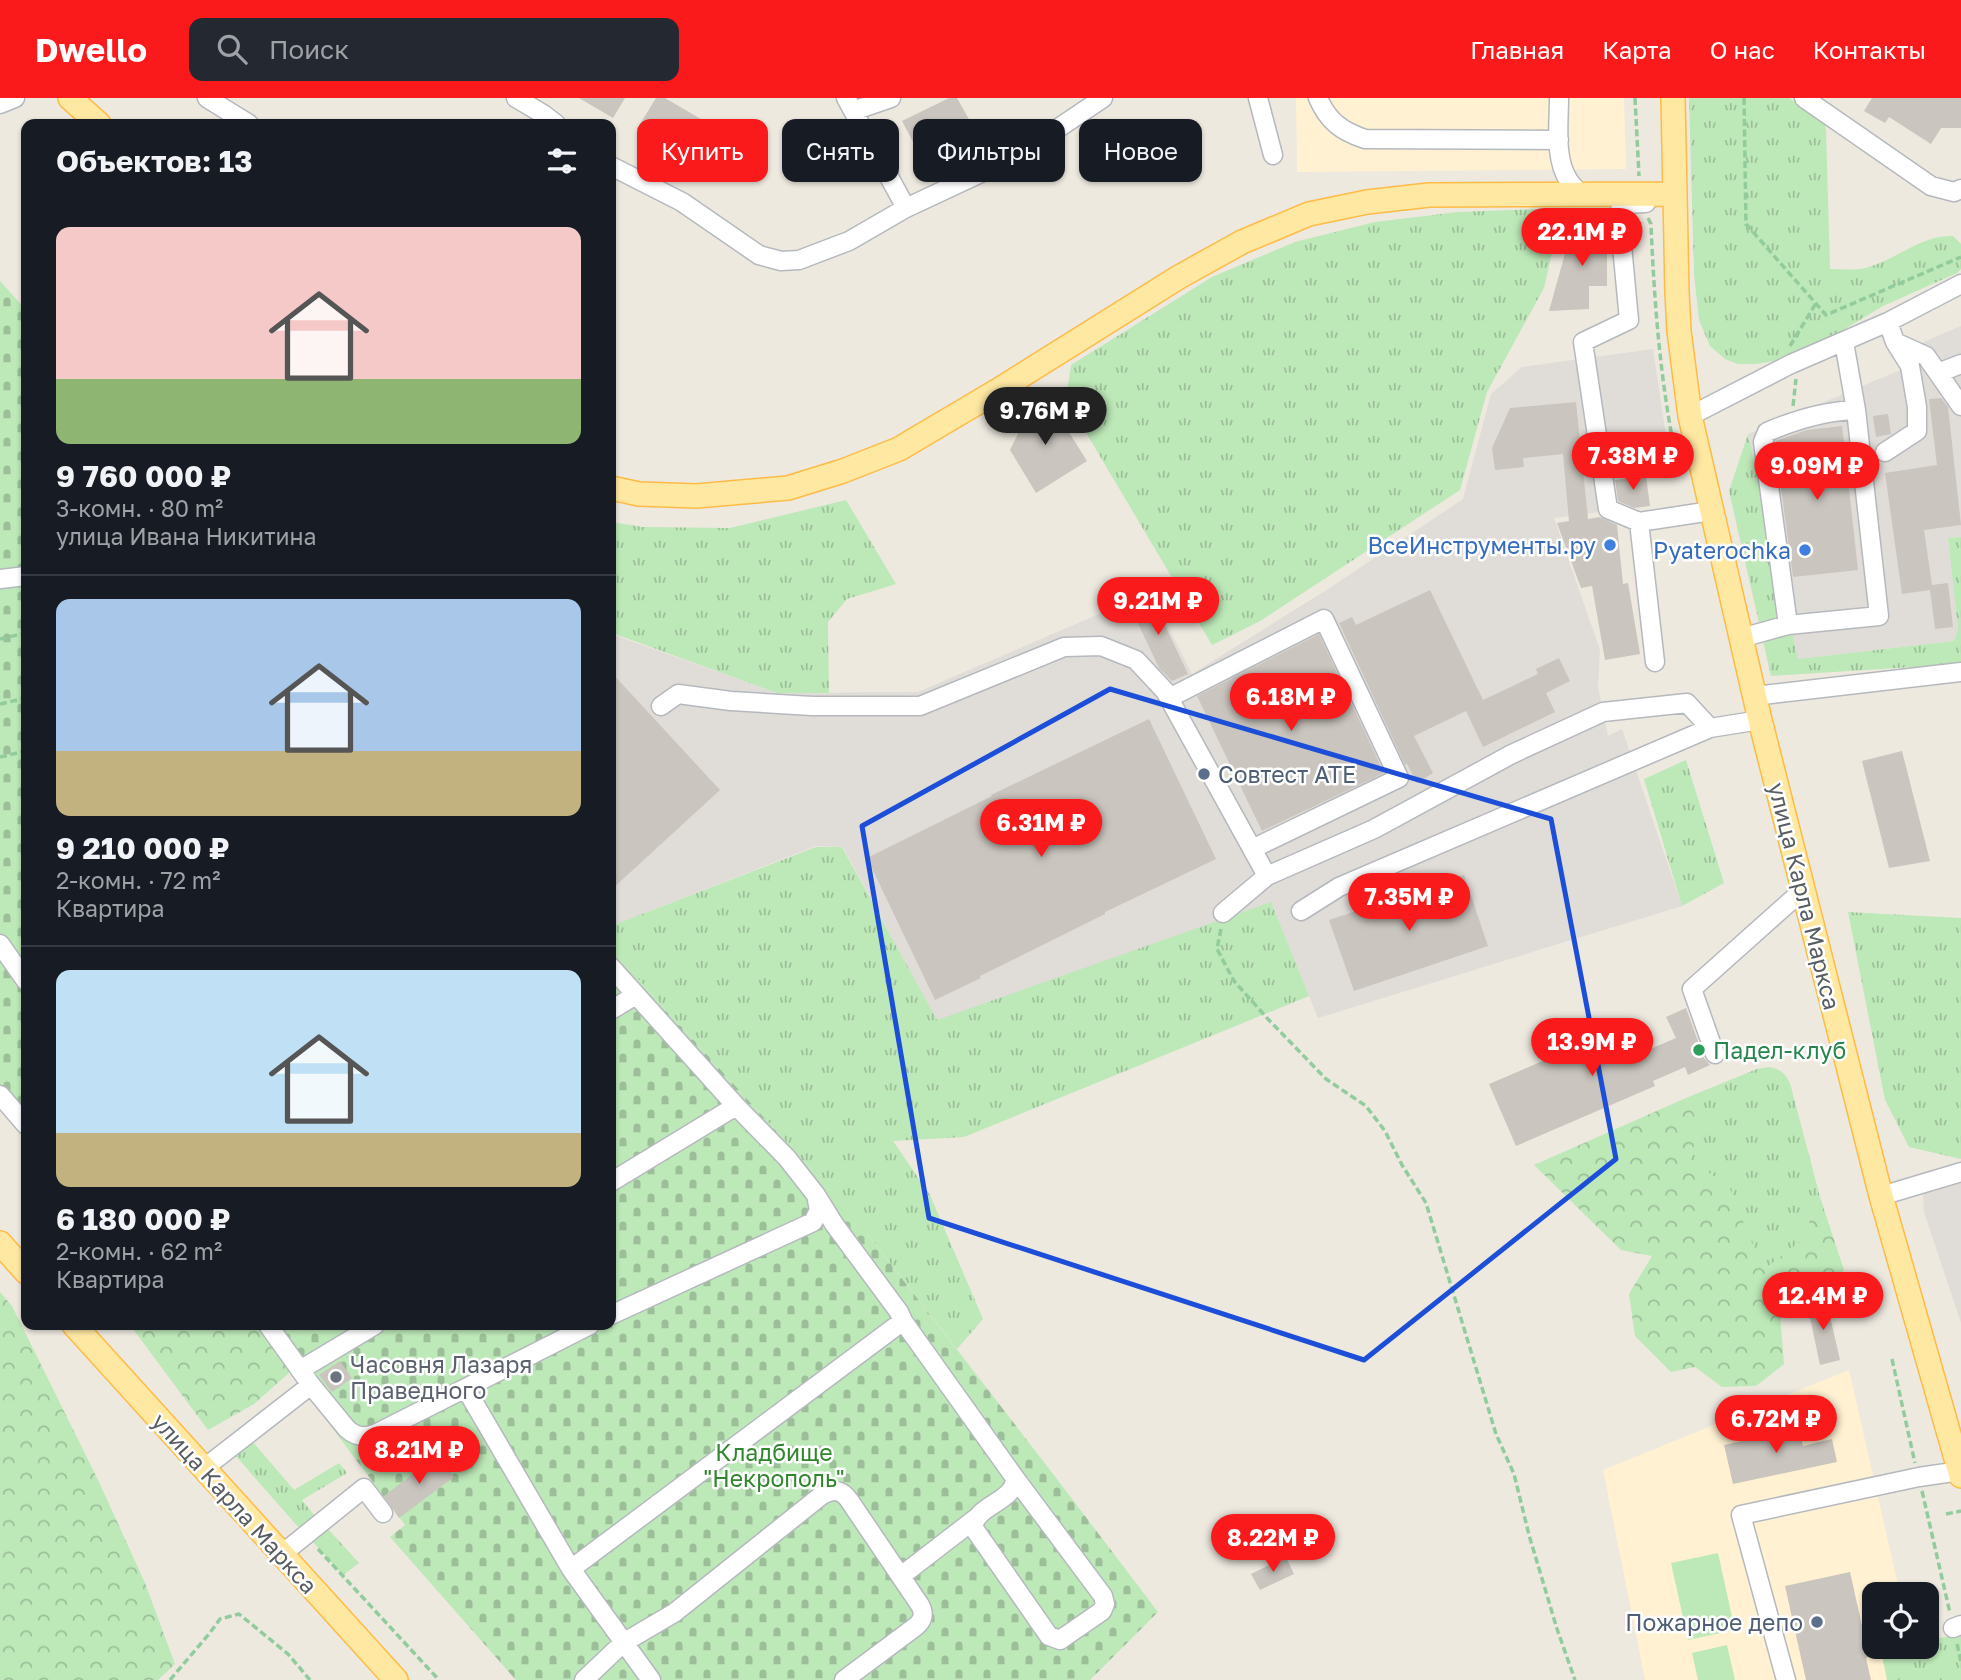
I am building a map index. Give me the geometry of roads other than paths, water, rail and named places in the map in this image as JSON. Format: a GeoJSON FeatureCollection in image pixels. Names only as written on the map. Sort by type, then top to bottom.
{"type":"FeatureCollection","features":[{"type":"Feature","properties":{"kind":"main road"},"geometry":{"type":"LineString","coordinates":[[70,98],[93,119]]}},
{"type":"Feature","properties":{"kind":"main road","name":"улица Карла Маркса"},"geometry":{"type":"LineString","coordinates":[[1673,98],[1677,292],[1690,416],[1754,696],[1881,1196],[1957,1447],[1960,1474]]}},
{"type":"Feature","properties":{"kind":"main road"},"geometry":{"type":"LineString","coordinates":[[616,489],[639,494],[696,496],[788,488],[843,471],[899,449],[1179,277],[1242,242],[1309,214],[1367,202],[1429,195],[1581,194],[1642,199],[1675,198]]}},
{"type":"Feature","properties":{"kind":"main road"},"geometry":{"type":"LineString","coordinates":[[0,1243],[21,1266]]}},
{"type":"Feature","properties":{"kind":"main road","name":"улица Карла Маркса"},"geometry":{"type":"LineString","coordinates":[[78,1330],[396,1680]]}},
{"type":"Feature","properties":{"kind":"street"},"geometry":{"type":"LineString","coordinates":[[0,104],[15,98]]}},
{"type":"Feature","properties":{"kind":"street"},"geometry":{"type":"LineString","coordinates":[[207,98],[241,119]]}},
{"type":"Feature","properties":{"kind":"street"},"geometry":{"type":"LineString","coordinates":[[516,98],[550,119]]}},
{"type":"Feature","properties":{"kind":"street"},"geometry":{"type":"LineString","coordinates":[[891,98],[850,105],[906,208]]}},
{"type":"Feature","properties":{"kind":"street"},"geometry":{"type":"LineString","coordinates":[[616,169],[682,202],[759,255],[781,261],[799,260],[849,241],[906,208],[1017,156],[1103,98]]}},
{"type":"Feature","properties":{"kind":"street"},"geometry":{"type":"LineString","coordinates":[[1258,98],[1273,155]]}},
{"type":"Feature","properties":{"kind":"street"},"geometry":{"type":"LineString","coordinates":[[1318,98],[1325,113],[1341,128],[1365,139],[1559,140]]}},
{"type":"Feature","properties":{"kind":"street"},"geometry":{"type":"LineString","coordinates":[[1559,98],[1561,159],[1568,180],[1581,194]]}},
{"type":"Feature","properties":{"kind":"street"},"geometry":{"type":"LineString","coordinates":[[1804,98],[1931,186],[1959,196]]}},
{"type":"Feature","properties":{"kind":"street"},"geometry":{"type":"LineString","coordinates":[[1642,199],[1621,207],[1619,214],[1629,320],[1583,342],[1608,509],[1639,522],[1711,511]]}},
{"type":"Feature","properties":{"kind":"street"},"geometry":{"type":"LineString","coordinates":[[1690,416],[1791,364],[1888,322],[1961,284]]}},
{"type":"Feature","properties":{"kind":"street"},"geometry":{"type":"LineString","coordinates":[[1885,452],[1917,431],[1917,407],[1910,366],[1895,342],[1888,322]]}},
{"type":"Feature","properties":{"kind":"street"},"geometry":{"type":"LineString","coordinates":[[1741,638],[1788,625],[1879,616],[1856,410],[1844,342]]}},
{"type":"Feature","properties":{"kind":"street"},"geometry":{"type":"LineString","coordinates":[[1895,342],[1926,356],[1961,406]]}},
{"type":"Feature","properties":{"kind":"street"},"geometry":{"type":"LineString","coordinates":[[1938,373],[1961,364]]}},
{"type":"Feature","properties":{"kind":"street"},"geometry":{"type":"LineString","coordinates":[[1788,625],[1763,442],[1767,432],[1792,422],[1839,411],[1856,410]]}},
{"type":"Feature","properties":{"kind":"street"},"geometry":{"type":"LineString","coordinates":[[1639,522],[1655,662]]}},
{"type":"Feature","properties":{"kind":"street"},"geometry":{"type":"LineString","coordinates":[[0,579],[21,581]]}},
{"type":"Feature","properties":{"kind":"street"},"geometry":{"type":"LineString","coordinates":[[1169,698],[1324,619],[1399,778],[1252,849]]}},
{"type":"Feature","properties":{"kind":"street"},"geometry":{"type":"LineString","coordinates":[[661,706],[678,694],[731,701],[812,706],[920,706],[1064,647],[1101,646],[1136,660],[1165,691],[1267,876]]}},
{"type":"Feature","properties":{"kind":"street"},"geometry":{"type":"LineString","coordinates":[[1754,696],[1961,672]]}},
{"type":"Feature","properties":{"kind":"street"},"geometry":{"type":"LineString","coordinates":[[1223,913],[1267,876],[1374,829],[1512,754],[1603,712],[1687,703],[1710,728]]}},
{"type":"Feature","properties":{"kind":"street"},"geometry":{"type":"LineString","coordinates":[[1301,911],[1339,887],[1710,728],[1760,720]]}},
{"type":"Feature","properties":{"kind":"street"},"geometry":{"type":"LineString","coordinates":[[1714,1054],[1692,989],[1803,890]]}},
{"type":"Feature","properties":{"kind":"street"},"geometry":{"type":"LineString","coordinates":[[0,944],[21,974]]}},
{"type":"Feature","properties":{"kind":"street"},"geometry":{"type":"LineString","coordinates":[[616,973],[787,1158],[816,1195],[1018,1487],[1103,1596],[1105,1604],[1102,1611],[1064,1639],[1052,1639],[971,1527]]}},
{"type":"Feature","properties":{"kind":"street"},"geometry":{"type":"LineString","coordinates":[[616,1007],[636,995]]}},
{"type":"Feature","properties":{"kind":"street"},"geometry":{"type":"LineString","coordinates":[[0,1095],[21,1119]]}},
{"type":"Feature","properties":{"kind":"street"},"geometry":{"type":"LineString","coordinates":[[616,1179],[736,1105]]}},
{"type":"Feature","properties":{"kind":"street"},"geometry":{"type":"LineString","coordinates":[[1881,1196],[1961,1172]]}},
{"type":"Feature","properties":{"kind":"street"},"geometry":{"type":"LineString","coordinates":[[813,1222],[819,1210],[816,1195]]}},
{"type":"Feature","properties":{"kind":"street"},"geometry":{"type":"LineString","coordinates":[[616,1313],[813,1222],[834,1224]]}},
{"type":"Feature","properties":{"kind":"street"},"geometry":{"type":"LineString","coordinates":[[571,1569],[903,1321]]}},
{"type":"Feature","properties":{"kind":"street"},"geometry":{"type":"LineString","coordinates":[[272,1330],[347,1429],[360,1437],[375,1434],[580,1330]]}},
{"type":"Feature","properties":{"kind":"street"},"geometry":{"type":"LineString","coordinates":[[203,1469],[306,1378],[368,1330]]}},
{"type":"Feature","properties":{"kind":"street"},"geometry":{"type":"LineString","coordinates":[[466,1389],[571,1569],[651,1680]]}},
{"type":"Feature","properties":{"kind":"street"},"geometry":{"type":"LineString","coordinates":[[1786,1680],[1741,1515],[1919,1477],[1960,1474]]}},
{"type":"Feature","properties":{"kind":"street"},"geometry":{"type":"LineString","coordinates":[[901,1576],[971,1527],[1018,1487]]}},
{"type":"Feature","properties":{"kind":"street"},"geometry":{"type":"LineString","coordinates":[[282,1554],[364,1488],[383,1513]]}},
{"type":"Feature","properties":{"kind":"street"},"geometry":{"type":"LineString","coordinates":[[584,1680],[623,1643],[674,1613],[822,1495],[838,1491],[845,1494],[922,1609],[922,1619],[915,1627],[844,1680]]}},
{"type":"Feature","properties":{"kind":"place","name":"ВсеИнструменты.ру"},"geometry":{"type":"Point","coordinates":[1610,545]}},
{"type":"Feature","properties":{"kind":"place","name":"Pyaterochka"},"geometry":{"type":"Point","coordinates":[1805,550]}},
{"type":"Feature","properties":{"kind":"place","name":"Совтест АТЕ"},"geometry":{"type":"Point","coordinates":[1204,774]}},
{"type":"Feature","properties":{"kind":"place","name":"Падел-клуб"},"geometry":{"type":"Point","coordinates":[1699,1050]}},
{"type":"Feature","properties":{"kind":"place","name":"Часовня Лазаря Праведного"},"geometry":{"type":"Point","coordinates":[336,1377]}},
{"type":"Feature","properties":{"kind":"place","name":"Пожарное депо"},"geometry":{"type":"Point","coordinates":[1817,1622]}},
{"type":"Feature","properties":{"kind":"park label","name":"Кладбище \"Некрополь\""},"geometry":{"type":"Point","coordinates":[774,1465]}}]}
